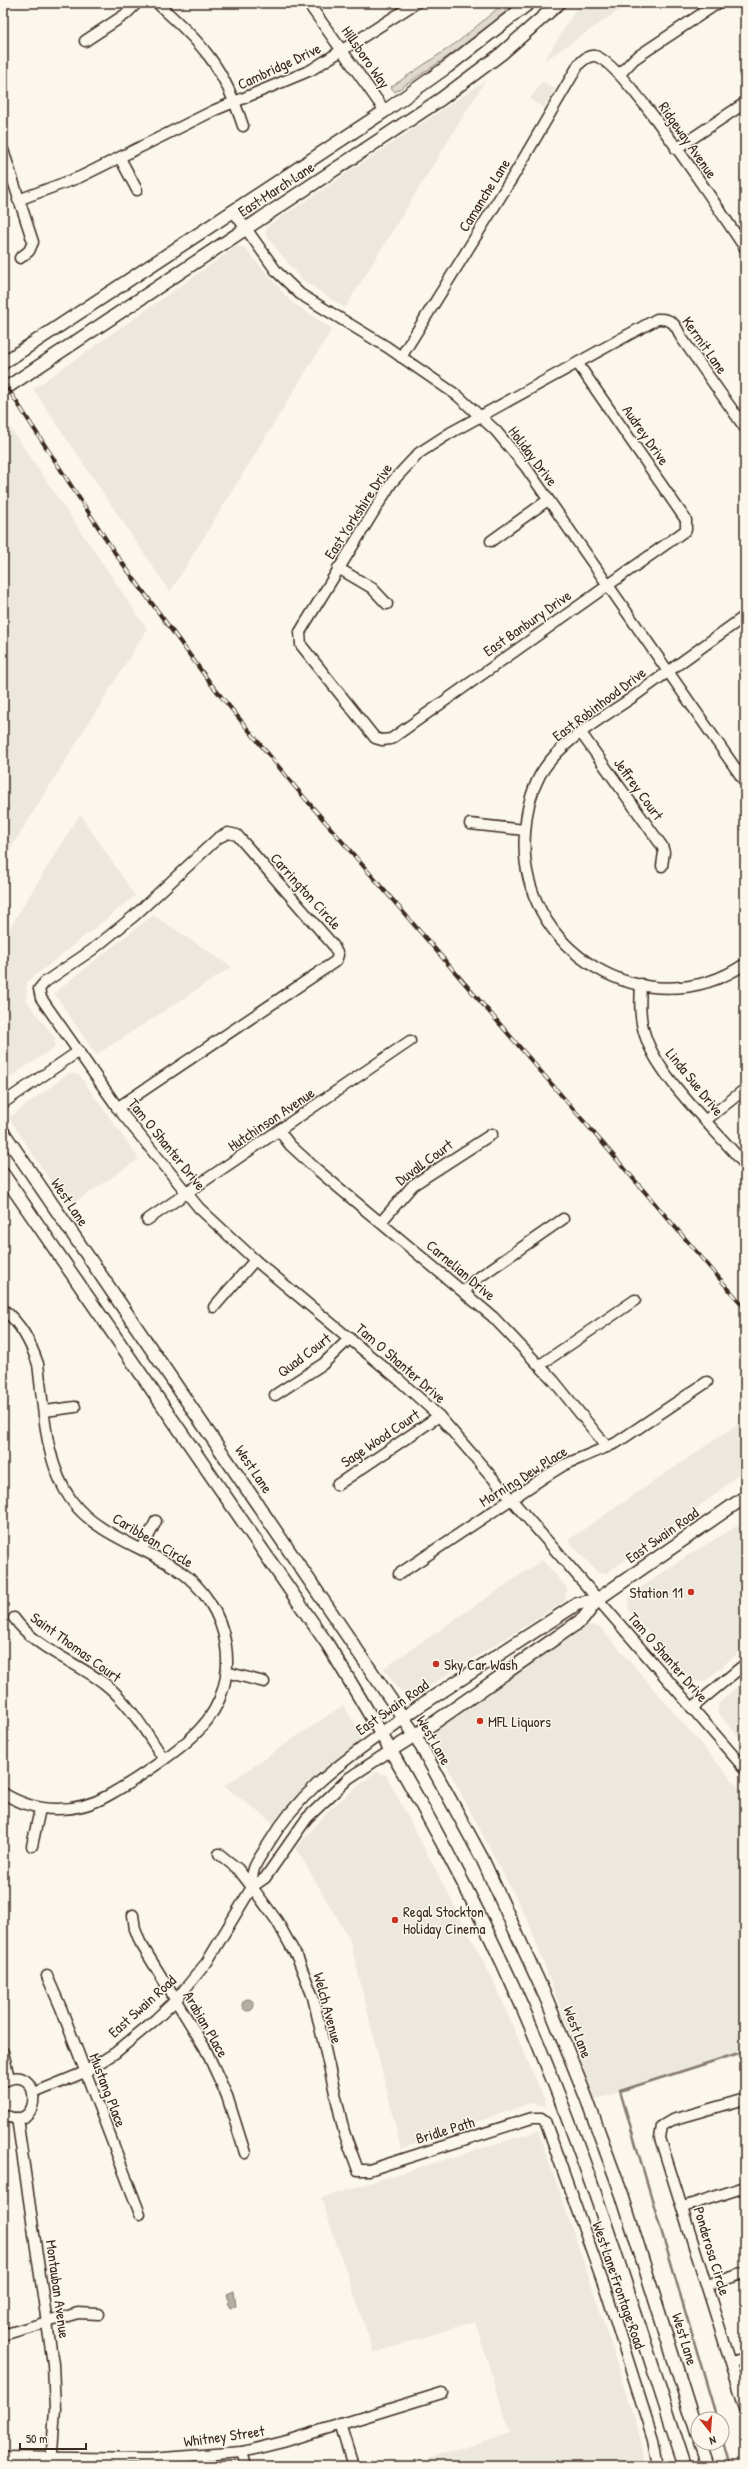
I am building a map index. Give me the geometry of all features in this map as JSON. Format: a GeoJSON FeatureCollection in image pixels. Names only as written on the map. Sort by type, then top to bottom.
{"type":"FeatureCollection","features":[{"type":"Feature","properties":{"kind":"main road","name":"East March Lane"},"geometry":{"type":"LineString","coordinates":[[3,363],[385,111],[465,54],[529,3]]}},
{"type":"Feature","properties":{"kind":"main road","name":"East March Lane"},"geometry":{"type":"LineString","coordinates":[[3,390],[441,98],[501,54],[559,3]]}},
{"type":"Feature","properties":{"kind":"main road","name":"West Lane"},"geometry":{"type":"LineString","coordinates":[[3,1132],[415,1735],[482,1858],[547,2000],[622,2195],[690,2411]]}},
{"type":"Feature","properties":{"kind":"main road"},"geometry":{"type":"LineString","coordinates":[[3,1174],[328,1645],[381,1734],[493,1945],[545,2059],[589,2173],[685,2466]]}},
{"type":"Feature","properties":{"kind":"main road","name":"East Swain Road"},"geometry":{"type":"LineString","coordinates":[[390,1751],[583,1619],[598,1599],[745,1497]]}},
{"type":"Feature","properties":{"kind":"main road","name":"East Swain Road"},"geometry":{"type":"LineString","coordinates":[[381,1734],[577,1604],[598,1599]]}},
{"type":"Feature","properties":{"kind":"main road"},"geometry":{"type":"LineString","coordinates":[[703,2451],[708,2466]]}},
{"type":"Feature","properties":{"kind":"street"},"geometry":{"type":"LineString","coordinates":[[85,41],[126,14],[137,3]]}},
{"type":"Feature","properties":{"kind":"street"},"geometry":{"type":"LineString","coordinates":[[158,3],[210,56],[229,86],[235,103]]}},
{"type":"Feature","properties":{"kind":"street","name":"Hillsboro Way"},"geometry":{"type":"LineString","coordinates":[[308,3],[385,111]]}},
{"type":"Feature","properties":{"kind":"street","name":"Cambridge Drive"},"geometry":{"type":"LineString","coordinates":[[18,200],[80,177],[235,103],[311,70],[416,3]]}},
{"type":"Feature","properties":{"kind":"street"},"geometry":{"type":"LineString","coordinates":[[620,74],[634,59],[718,3]]}},
{"type":"Feature","properties":{"kind":"street","name":"Ridgeway Avenue"},"geometry":{"type":"LineString","coordinates":[[597,57],[609,63],[633,88],[745,248]]}},
{"type":"Feature","properties":{"kind":"street","name":"Camanche Lane"},"geometry":{"type":"LineString","coordinates":[[401,357],[517,170],[579,64],[586,58],[597,57]]}},
{"type":"Feature","properties":{"kind":"street","name":"Cambridge Drive"},"geometry":{"type":"LineString","coordinates":[[235,103],[243,126]]}},
{"type":"Feature","properties":{"kind":"street"},"geometry":{"type":"LineString","coordinates":[[676,150],[745,104]]}},
{"type":"Feature","properties":{"kind":"street"},"geometry":{"type":"LineString","coordinates":[[3,150],[6,172],[18,200],[32,242],[29,251],[20,258]]}},
{"type":"Feature","properties":{"kind":"street"},"geometry":{"type":"LineString","coordinates":[[120,158],[138,190]]}},
{"type":"Feature","properties":{"kind":"street","name":"Holiday Drive"},"geometry":{"type":"LineString","coordinates":[[234,212],[277,272],[300,294],[401,357],[458,396],[510,448],[745,782]]}},
{"type":"Feature","properties":{"kind":"street","name":"East Yorkshire Drive"},"geometry":{"type":"LineString","coordinates":[[379,740],[370,735],[364,724],[300,642],[300,632],[392,482],[408,463],[430,445],[651,322],[657,319],[667,319]]}},
{"type":"Feature","properties":{"kind":"street","name":"Kermit Lane"},"geometry":{"type":"LineString","coordinates":[[667,319],[674,323],[681,337],[745,428]]}},
{"type":"Feature","properties":{"kind":"street","name":"Audrey Drive"},"geometry":{"type":"LineString","coordinates":[[578,364],[686,520],[687,525]]}},
{"type":"Feature","properties":{"kind":"street"},"geometry":{"type":"LineString","coordinates":[[491,541],[548,500]]}},
{"type":"Feature","properties":{"kind":"street","name":"East Banbury Drive"},"geometry":{"type":"LineString","coordinates":[[379,740],[391,738],[683,533],[687,525]]}},
{"type":"Feature","properties":{"kind":"street"},"geometry":{"type":"LineString","coordinates":[[338,568],[372,588],[387,604]]}},
{"type":"Feature","properties":{"kind":"street","name":"East Robinhood Drive"},"geometry":{"type":"LineString","coordinates":[[745,616],[581,733],[552,760],[540,776],[531,796],[525,830],[524,848],[530,884],[540,909],[556,935],[576,955],[598,970],[622,980],[662,987],[696,984],[716,979],[745,964]]}},
{"type":"Feature","properties":{"kind":"street","name":"Jeffrey Court"},"geometry":{"type":"LineString","coordinates":[[581,733],[662,846],[664,852],[662,866]]}},
{"type":"Feature","properties":{"kind":"street"},"geometry":{"type":"LineString","coordinates":[[470,824],[525,830]]}},
{"type":"Feature","properties":{"kind":"street","name":"Carrington Circle"},"geometry":{"type":"LineString","coordinates":[[41,985],[92,950],[134,916],[218,838],[228,833],[240,837],[337,950],[338,955],[334,963],[117,1108]]}},
{"type":"Feature","properties":{"kind":"street","name":"Linda Sue Drive"},"geometry":{"type":"LineString","coordinates":[[641,984],[641,1018],[649,1048],[660,1067],[745,1165]]}},
{"type":"Feature","properties":{"kind":"street","name":"Tam O Shanter Drive"},"geometry":{"type":"LineString","coordinates":[[41,985],[39,994],[41,998],[117,1108],[186,1193],[256,1260],[350,1338],[439,1416],[745,1769]]}},
{"type":"Feature","properties":{"kind":"street","name":"Hutchinson Avenue"},"geometry":{"type":"LineString","coordinates":[[147,1220],[280,1132],[410,1041]]}},
{"type":"Feature","properties":{"kind":"street"},"geometry":{"type":"LineString","coordinates":[[3,1103],[78,1051]]}},
{"type":"Feature","properties":{"kind":"street"},"geometry":{"type":"LineString","coordinates":[[706,1120],[745,1089]]}},
{"type":"Feature","properties":{"kind":"street","name":"Carnelian Drive"},"geometry":{"type":"LineString","coordinates":[[280,1132],[290,1145],[314,1167],[493,1317],[540,1365],[607,1447]]}},
{"type":"Feature","properties":{"kind":"street","name":"Duvall Court"},"geometry":{"type":"LineString","coordinates":[[381,1222],[413,1186],[492,1134]]}},
{"type":"Feature","properties":{"kind":"street"},"geometry":{"type":"LineString","coordinates":[[464,1292],[475,1280],[563,1219]]}},
{"type":"Feature","properties":{"kind":"street"},"geometry":{"type":"LineString","coordinates":[[214,1307],[256,1260]]}},
{"type":"Feature","properties":{"kind":"street"},"geometry":{"type":"LineString","coordinates":[[540,1365],[635,1300]]}},
{"type":"Feature","properties":{"kind":"street","name":"Caribbean Circle"},"geometry":{"type":"LineString","coordinates":[[3,1309],[18,1324],[33,1348],[38,1364],[54,1466],[70,1499],[93,1522],[142,1549],[192,1580],[210,1601],[224,1632],[226,1672],[225,1684],[210,1716],[201,1729],[112,1794],[94,1802],[64,1809],[40,1809],[3,1793]]}},
{"type":"Feature","properties":{"kind":"street","name":"Quad Court"},"geometry":{"type":"LineString","coordinates":[[275,1395],[322,1364],[350,1338]]}},
{"type":"Feature","properties":{"kind":"street","name":"Morning Dew Place"},"geometry":{"type":"LineString","coordinates":[[399,1574],[564,1465],[607,1447],[707,1382]]}},
{"type":"Feature","properties":{"kind":"street"},"geometry":{"type":"LineString","coordinates":[[45,1411],[75,1407]]}},
{"type":"Feature","properties":{"kind":"street","name":"Sage Wood Court"},"geometry":{"type":"LineString","coordinates":[[337,1485],[439,1416]]}},
{"type":"Feature","properties":{"kind":"street"},"geometry":{"type":"LineString","coordinates":[[142,1549],[156,1521]]}},
{"type":"Feature","properties":{"kind":"street","name":"Saint Thomas Court"},"geometry":{"type":"LineString","coordinates":[[14,1618],[26,1633],[103,1683],[119,1697],[163,1758]]}},
{"type":"Feature","properties":{"kind":"street"},"geometry":{"type":"LineString","coordinates":[[692,1708],[745,1664]]}},
{"type":"Feature","properties":{"kind":"street"},"geometry":{"type":"LineString","coordinates":[[226,1672],[264,1682]]}},
{"type":"Feature","properties":{"kind":"street","name":"East Swain Road"},"geometry":{"type":"LineString","coordinates":[[252,1887],[251,1872],[281,1821],[308,1792],[337,1766],[381,1734]]}},
{"type":"Feature","properties":{"kind":"street","name":"East Swain Road"},"geometry":{"type":"LineString","coordinates":[[34,2093],[85,2072],[136,2037],[175,2001],[207,1962],[252,1887],[265,1878],[307,1818],[327,1797],[349,1778],[390,1751]]}},
{"type":"Feature","properties":{"kind":"street"},"geometry":{"type":"LineString","coordinates":[[32,1846],[40,1809]]}},
{"type":"Feature","properties":{"kind":"street","name":"Welch Avenue"},"geometry":{"type":"LineString","coordinates":[[219,1854],[238,1869],[252,1887],[289,1941],[306,1978],[317,2013],[344,2132],[358,2170]]}},
{"type":"Feature","properties":{"kind":"street","name":"Arabian Place"},"geometry":{"type":"LineString","coordinates":[[133,1914],[135,1929],[140,1942],[175,2001],[191,2024],[216,2071],[245,2154]]}},
{"type":"Feature","properties":{"kind":"street","name":"Mustang Place"},"geometry":{"type":"LineString","coordinates":[[47,1976],[140,2214]]}},
{"type":"Feature","properties":{"kind":"street"},"geometry":{"type":"LineString","coordinates":[[3,2052],[6,2080],[22,2079],[32,2087],[34,2093],[33,2106],[24,2116],[17,2118],[3,2114]]}},
{"type":"Feature","properties":{"kind":"street","name":"Ponderosa Circle"},"geometry":{"type":"LineString","coordinates":[[745,2099],[672,2120],[662,2126],[660,2138],[732,2362],[745,2408]]}},
{"type":"Feature","properties":{"kind":"street","name":"Montauban Avenue"},"geometry":{"type":"LineString","coordinates":[[17,2118],[53,2364],[55,2409],[52,2462]]}},
{"type":"Feature","properties":{"kind":"street","name":"Bridle Path"},"geometry":{"type":"LineString","coordinates":[[358,2170],[369,2170],[532,2118],[541,2118]]}},
{"type":"Feature","properties":{"kind":"street","name":"West Lane Frontage Road"},"geometry":{"type":"LineString","coordinates":[[541,2118],[545,2121],[550,2132],[606,2291],[653,2439],[658,2466]]}},
{"type":"Feature","properties":{"kind":"street"},"geometry":{"type":"LineString","coordinates":[[683,2207],[745,2187]]}},
{"type":"Feature","properties":{"kind":"street"},"geometry":{"type":"LineString","coordinates":[[707,2285],[745,2273]]}},
{"type":"Feature","properties":{"kind":"street"},"geometry":{"type":"LineString","coordinates":[[3,2335],[78,2313],[99,2314]]}},
{"type":"Feature","properties":{"kind":"street"},"geometry":{"type":"LineString","coordinates":[[732,2362],[745,2358]]}},
{"type":"Feature","properties":{"kind":"street","name":"Whitney Street"},"geometry":{"type":"LineString","coordinates":[[3,2457],[52,2462],[150,2459],[242,2452],[283,2442],[442,2393]]}},
{"type":"Feature","properties":{"kind":"street"},"geometry":{"type":"LineString","coordinates":[[340,2424],[353,2466]]}},
{"type":"Feature","properties":{"kind":"street"},"geometry":{"type":"LineString","coordinates":[[242,2452],[246,2466]]}},
{"type":"Feature","properties":{"kind":"shaded area"},"geometry":{"type":"Polygon","coordinates":[[[504,3],[517,3],[453,53],[395,92],[391,87],[459,41],[504,3]]]}},
{"type":"Feature","properties":{"kind":"shaded area"},"geometry":{"type":"Polygon","coordinates":[[[580,3],[630,3],[544,61],[580,3]]]}},
{"type":"Feature","properties":{"kind":"shaded area"},"geometry":{"type":"Polygon","coordinates":[[[485,81],[345,308],[300,278],[265,234],[268,226],[485,81]]]}},
{"type":"Feature","properties":{"kind":"shaded area"},"geometry":{"type":"Polygon","coordinates":[[[542,81],[555,89],[544,108],[530,99],[542,81]]]}},
{"type":"Feature","properties":{"kind":"shaded area"},"geometry":{"type":"Polygon","coordinates":[[[237,246],[245,248],[290,301],[332,329],[170,592],[33,389],[237,246]]]}},
{"type":"Feature","properties":{"kind":"shaded area"},"geometry":{"type":"Polygon","coordinates":[[[3,417],[147,629],[3,861],[3,417]]]}},
{"type":"Feature","properties":{"kind":"shaded area"},"geometry":{"type":"Polygon","coordinates":[[[80,814],[135,896],[27,982],[26,1000],[55,1038],[55,1047],[3,1082],[3,939],[80,814]]]}},
{"type":"Feature","properties":{"kind":"shaded area"},"geometry":{"type":"Polygon","coordinates":[[[153,915],[232,967],[96,1055],[54,993],[153,915]]]}},
{"type":"Feature","properties":{"kind":"shaded area"},"geometry":{"type":"Polygon","coordinates":[[[69,1073],[79,1075],[139,1159],[68,1207],[9,1118],[69,1073]]]}},
{"type":"Feature","properties":{"kind":"shaded area"},"geometry":{"type":"Polygon","coordinates":[[[745,1419],[745,1468],[712,1497],[607,1573],[598,1573],[568,1540],[745,1419]]]}},
{"type":"Feature","properties":{"kind":"shaded area"},"geometry":{"type":"Polygon","coordinates":[[[745,1521],[745,1647],[704,1682],[690,1681],[628,1609],[629,1596],[687,1556],[745,1521]]]}},
{"type":"Feature","properties":{"kind":"shaded area"},"geometry":{"type":"Polygon","coordinates":[[[542,1560],[567,1588],[565,1601],[411,1697],[396,1687],[384,1668],[542,1560]]]}},
{"type":"Feature","properties":{"kind":"shaded area"},"geometry":{"type":"Polygon","coordinates":[[[589,1625],[600,1627],[745,1795],[745,2054],[594,2100],[529,1923],[432,1738],[434,1730],[589,1625]]]}},
{"type":"Feature","properties":{"kind":"shaded area"},"geometry":{"type":"Polygon","coordinates":[[[745,1680],[745,1744],[717,1712],[719,1703],[745,1680]]]}},
{"type":"Feature","properties":{"kind":"shaded area"},"geometry":{"type":"Polygon","coordinates":[[[343,1705],[361,1733],[359,1744],[312,1780],[273,1823],[224,1786],[343,1705]]]}},
{"type":"Feature","properties":{"kind":"shaded area"},"geometry":{"type":"Polygon","coordinates":[[[375,1772],[386,1775],[493,1980],[547,2106],[530,2103],[401,2149],[350,1940],[296,1848],[330,1809],[375,1772]]]}},
{"type":"Feature","properties":{"kind":"shaded area"},"geometry":{"type":"Polygon","coordinates":[[[248,1999],[252,2001],[254,2005],[252,2009],[248,2011],[244,2009],[242,2005],[244,2001],[248,1999]]]}},
{"type":"Feature","properties":{"kind":"shaded area"},"geometry":{"type":"Polygon","coordinates":[[[538,2131],[591,2283],[642,2444],[645,2466],[406,2466],[510,2433],[475,2321],[374,2353],[321,2198],[538,2131]]]}},
{"type":"Feature","properties":{"kind":"shaded area"},"geometry":{"type":"Polygon","coordinates":[[[234,2291],[236,2306],[230,2309],[227,2304],[229,2301],[227,2294],[234,2291]]]}},
{"type":"Feature","properties":{"kind":"waterway"},"geometry":{"type":"LineString","coordinates":[[715,2411],[620,2091],[745,2051]]}},
{"type":"Feature","properties":{"kind":"waterway"},"geometry":{"type":"LineString","coordinates":[[726,2451],[731,2466]]}},
{"type":"Feature","properties":{"kind":"railway"},"geometry":{"type":"LineString","coordinates":[[3,381],[115,553],[211,684],[296,788],[745,1308]]}},
{"type":"Feature","properties":{"kind":"place","name":"Station 11"},"geometry":{"type":"Point","coordinates":[691,1592]}},
{"type":"Feature","properties":{"kind":"place","name":"Sky Car Wash"},"geometry":{"type":"Point","coordinates":[436,1664]}},
{"type":"Feature","properties":{"kind":"place","name":"MFL Liquors"},"geometry":{"type":"Point","coordinates":[480,1721]}},
{"type":"Feature","properties":{"kind":"place","name":"Regal Stockton Holiday Cinema"},"geometry":{"type":"Point","coordinates":[395,1920]}}]}
